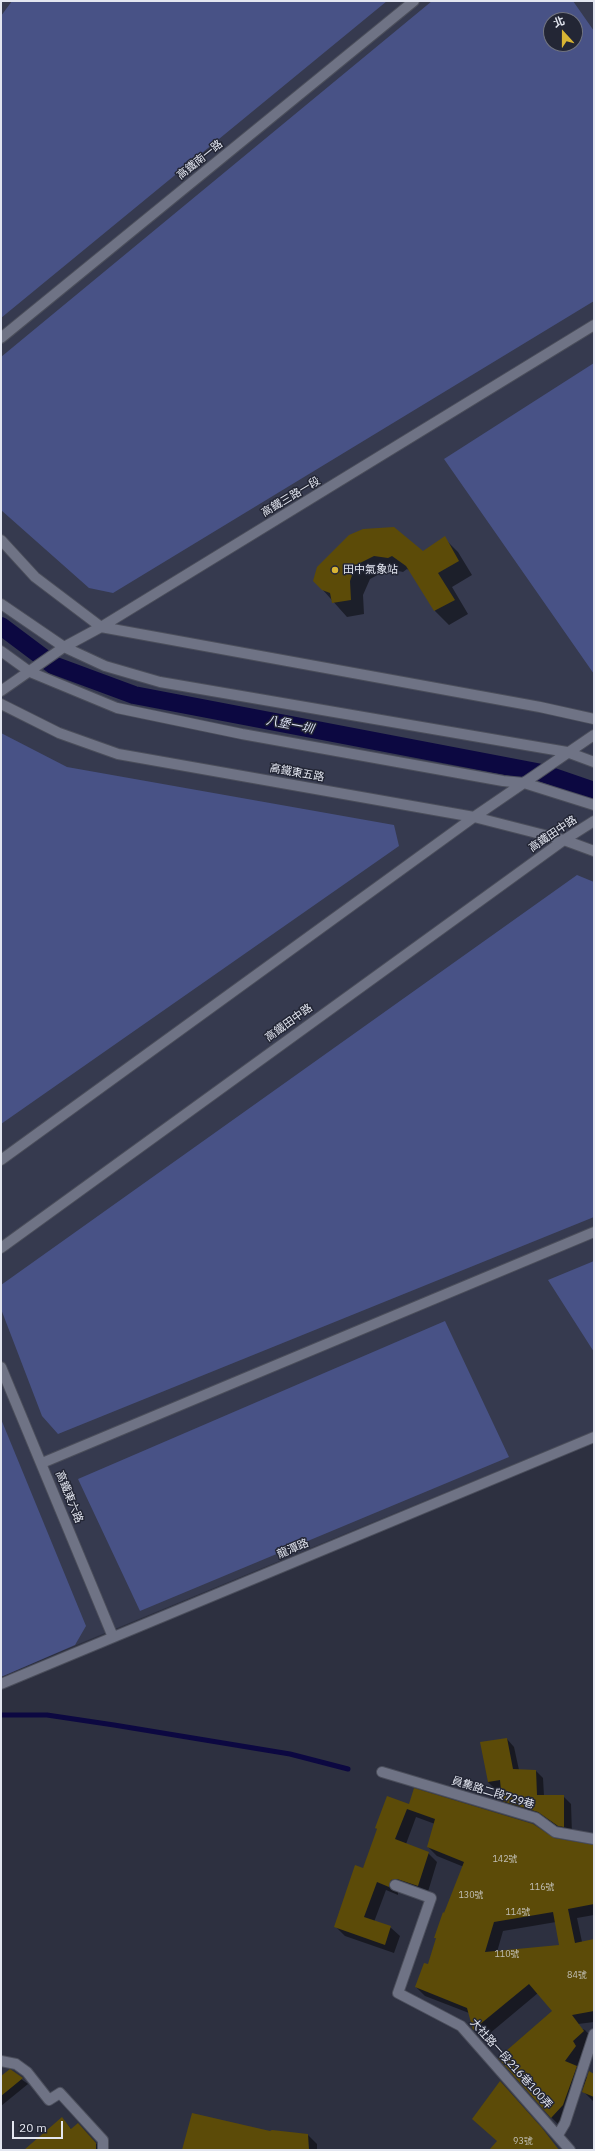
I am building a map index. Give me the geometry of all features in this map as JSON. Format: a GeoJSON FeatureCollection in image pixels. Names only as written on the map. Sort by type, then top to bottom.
{"type":"FeatureCollection","features":[{"type":"Feature","properties":{"kind":"street","name":"高鐵南一路"},"geometry":{"type":"LineString","coordinates":[[1,338],[414,1]]}},
{"type":"Feature","properties":{"kind":"street","name":"高鐵三路一段"},"geometry":{"type":"LineString","coordinates":[[1,691],[64,647],[101,627],[594,325]]}},
{"type":"Feature","properties":{"kind":"street"},"geometry":{"type":"LineString","coordinates":[[1,540],[36,577],[101,627],[532,705],[594,719]]}},
{"type":"Feature","properties":{"kind":"street"},"geometry":{"type":"LineString","coordinates":[[1,604],[64,647],[105,666],[160,682],[567,752],[594,762]]}},
{"type":"Feature","properties":{"kind":"street"},"geometry":{"type":"LineString","coordinates":[[1,651],[30,672],[118,708],[280,741],[504,781],[524,783],[594,805]]}},
{"type":"Feature","properties":{"kind":"street","name":"高鐵東五路"},"geometry":{"type":"LineString","coordinates":[[1,704],[59,733],[118,754],[474,817],[564,840],[594,851]]}},
{"type":"Feature","properties":{"kind":"street"},"geometry":{"type":"LineString","coordinates":[[1,1160],[474,817],[594,735]]}},
{"type":"Feature","properties":{"kind":"street","name":"高鐵田中路"},"geometry":{"type":"LineString","coordinates":[[1,1248],[564,840],[594,821]]}},
{"type":"Feature","properties":{"kind":"street"},"geometry":{"type":"LineString","coordinates":[[42,1463],[594,1232]]}},
{"type":"Feature","properties":{"kind":"street","name":"高鐵東六路"},"geometry":{"type":"LineString","coordinates":[[1,1367],[113,1637]]}},
{"type":"Feature","properties":{"kind":"street","name":"龍潭路"},"geometry":{"type":"LineString","coordinates":[[1,1684],[594,1437]]}},
{"type":"Feature","properties":{"kind":"street","name":"員集路二段729巷"},"geometry":{"type":"LineString","coordinates":[[382,1772],[536,1818],[556,1832],[594,1839]]}},
{"type":"Feature","properties":{"kind":"street","name":"大社路一段216巷100弄"},"geometry":{"type":"LineString","coordinates":[[395,1885],[431,1898],[398,1993],[461,2026],[570,2150]]}},
{"type":"Feature","properties":{"kind":"street"},"geometry":{"type":"LineString","coordinates":[[558,2135],[565,2123],[594,2034]]}},
{"type":"Feature","properties":{"kind":"street"},"geometry":{"type":"LineString","coordinates":[[1,2061],[16,2064],[27,2072],[49,2100],[60,2093],[103,2140],[103,2150]]}},
{"type":"Feature","properties":{"kind":"shaded area"},"geometry":{"type":"Polygon","coordinates":[[[1,1],[594,1],[594,1431],[1,1676],[1,1]]]}},
{"type":"Feature","properties":{"kind":"shaded area"},"geometry":{"type":"Polygon","coordinates":[[[12,1],[387,1],[1,318],[1,16],[12,1]]]}},
{"type":"Feature","properties":{"kind":"shaded area"},"geometry":{"type":"Polygon","coordinates":[[[432,1],[573,1],[581,12],[543,12],[543,52],[583,52],[583,15],[594,31],[594,301],[113,593],[89,588],[1,510],[1,357],[432,1]]]}},
{"type":"Feature","properties":{"kind":"shaded area"},"geometry":{"type":"Polygon","coordinates":[[[594,363],[594,674],[444,459],[594,363]]]}},
{"type":"Feature","properties":{"kind":"shaded area"},"geometry":{"type":"Polygon","coordinates":[[[1,733],[67,767],[394,825],[399,846],[1,1124],[1,733]]]}},
{"type":"Feature","properties":{"kind":"shaded area"},"geometry":{"type":"Polygon","coordinates":[[[577,875],[594,882],[594,1217],[58,1434],[42,1416],[1,1309],[1,1285],[577,875]]]}},
{"type":"Feature","properties":{"kind":"shaded area"},"geometry":{"type":"Polygon","coordinates":[[[594,1261],[594,1352],[548,1280],[594,1261]]]}},
{"type":"Feature","properties":{"kind":"shaded area"},"geometry":{"type":"Polygon","coordinates":[[[445,1321],[509,1457],[140,1611],[78,1479],[445,1321]]]}},
{"type":"Feature","properties":{"kind":"shaded area"},"geometry":{"type":"Polygon","coordinates":[[[1,1419],[86,1626],[75,1645],[1,1677],[1,1419]]]}},
{"type":"Feature","properties":{"kind":"building","name":"田中氣象站"},"geometry":{"type":"Polygon","coordinates":[[[394,527],[423,551],[445,536],[459,561],[438,573],[455,600],[434,611],[406,566],[392,556],[388,558],[374,556],[356,565],[350,581],[351,600],[332,603],[330,593],[322,590],[313,581],[317,567],[349,535],[363,529],[394,527]]]}},
{"type":"Feature","properties":{"kind":"building"},"geometry":{"type":"Polygon","coordinates":[[[507,1738],[513,1769],[536,1770],[537,1795],[564,1795],[564,1827],[558,1826],[538,1812],[502,1801],[500,1780],[488,1782],[480,1742],[507,1738]]]}},
{"type":"Feature","properties":{"kind":"building"},"geometry":{"type":"Polygon","coordinates":[[[414,1788],[533,1824],[554,1838],[594,1845],[594,1904],[568,1909],[575,1943],[594,1939],[594,2011],[572,2015],[584,2031],[573,2041],[576,2046],[565,2061],[577,2066],[563,2105],[551,2118],[498,2058],[552,2011],[529,1984],[473,2030],[467,2008],[415,1987],[424,1963],[428,1964],[436,1938],[434,1938],[443,1912],[444,1913],[464,1862],[427,1847],[435,1819],[407,1809],[395,1839],[429,1852],[418,1886],[397,1879],[391,1880],[389,1887],[377,1882],[364,1917],[391,1926],[385,1945],[334,1927],[355,1865],[363,1868],[377,1829],[375,1828],[387,1796],[409,1804],[414,1788]],[[553,1912],[494,1922],[485,1952],[559,1945],[553,1912]]]}},
{"type":"Feature","properties":{"kind":"building"},"geometry":{"type":"Polygon","coordinates":[[[10,2069],[23,2078],[1,2096],[1,2076],[10,2069]]]}},
{"type":"Feature","properties":{"kind":"building"},"geometry":{"type":"Polygon","coordinates":[[[589,2071],[594,2074],[594,2097],[582,2092],[589,2071]]]}},
{"type":"Feature","properties":{"kind":"building"},"geometry":{"type":"Polygon","coordinates":[[[500,2081],[542,2128],[559,2150],[489,2150],[497,2141],[472,2119],[500,2081]]]}},
{"type":"Feature","properties":{"kind":"building"},"geometry":{"type":"Polygon","coordinates":[[[192,2113],[270,2131],[308,2134],[309,2150],[182,2150],[192,2113]]]}},
{"type":"Feature","properties":{"kind":"building"},"geometry":{"type":"Polygon","coordinates":[[[62,2117],[71,2129],[78,2123],[96,2143],[96,2150],[24,2150],[62,2117]]]}},
{"type":"Feature","properties":{"kind":"waterway","name":"八堡一圳"},"geometry":{"type":"LineString","coordinates":[[1,626],[53,665],[134,695],[542,773],[594,791]]}},
{"type":"Feature","properties":{"kind":"waterway"},"geometry":{"type":"LineString","coordinates":[[1,1715],[47,1715],[114,1725],[290,1754],[348,1769]]}},
{"type":"Feature","properties":{"kind":"place","name":"田中氣象站"},"geometry":{"type":"Point","coordinates":[335,570]}}]}
